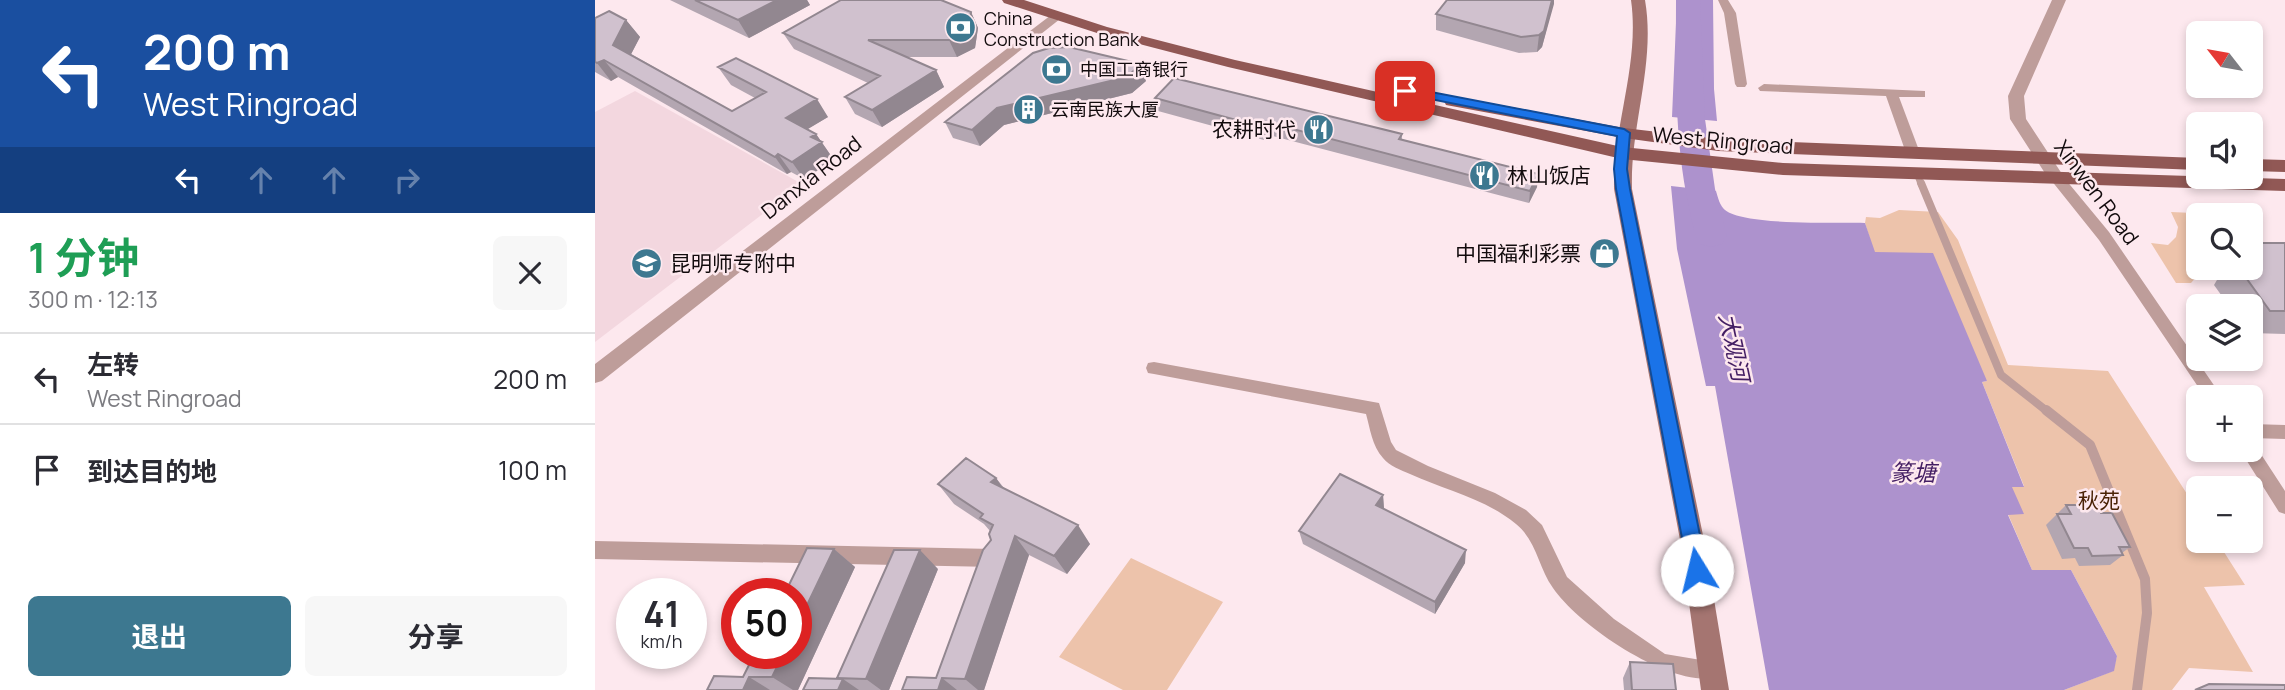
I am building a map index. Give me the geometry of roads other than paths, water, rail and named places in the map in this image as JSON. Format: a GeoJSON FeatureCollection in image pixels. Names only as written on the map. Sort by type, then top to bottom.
{"type":"FeatureCollection","features":[{"type":"Feature","properties":{"kind":"main road","name":"West Ringroad"},"geometry":{"type":"LineString","coordinates":[[1009,0],[1055,16],[1234,64],[1622,153],[1719,164],[2285,185]]}},
{"type":"Feature","properties":{"kind":"main road","name":"West Ringroad"},"geometry":{"type":"LineString","coordinates":[[1045,0],[1152,30],[1431,97],[1672,140],[1718,145],[2186,163]]}},
{"type":"Feature","properties":{"kind":"main road"},"geometry":{"type":"LineString","coordinates":[[1637,0],[1642,16],[1639,72],[1624,133],[1623,189],[1693,545],[1713,680]]}},
{"type":"Feature","properties":{"kind":"main road"},"geometry":{"type":"LineString","coordinates":[[2263,165],[2285,166]]}},
{"type":"Feature","properties":{"kind":"street"},"geometry":{"type":"LineString","coordinates":[[1723,0],[1730,13],[1741,84]]}},
{"type":"Feature","properties":{"kind":"street","name":"Xinwen Road"},"geometry":{"type":"LineString","coordinates":[[2059,0],[2016,96],[2018,119],[2041,157],[2104,236],[2206,385]]}},
{"type":"Feature","properties":{"kind":"street","name":"Danxia Road"},"geometry":{"type":"LineString","coordinates":[[595,375],[1055,16]]}},
{"type":"Feature","properties":{"kind":"street"},"geometry":{"type":"LineString","coordinates":[[1764,88],[1921,94]]}},
{"type":"Feature","properties":{"kind":"street"},"geometry":{"type":"LineString","coordinates":[[1891,93],[1913,153]]}},
{"type":"Feature","properties":{"kind":"street"},"geometry":{"type":"LineString","coordinates":[[1154,368],[1373,408],[1383,445],[1390,454],[1519,515],[1534,528],[1559,582],[1577,603],[1659,662],[1713,680]]}},
{"type":"Feature","properties":{"kind":"street"},"geometry":{"type":"LineString","coordinates":[[2263,431],[2285,432]]}},
{"type":"Feature","properties":{"kind":"street"},"geometry":{"type":"LineString","coordinates":[[2257,462],[2285,506]]}},
{"type":"Feature","properties":{"kind":"street"},"geometry":{"type":"LineString","coordinates":[[595,550],[995,558]]}},
{"type":"Feature","properties":{"kind":"lane"},"geometry":{"type":"LineString","coordinates":[[1916,172],[2001,375],[2090,445],[2145,579],[2147,613],[2137,690]]}},
{"type":"Feature","properties":{"kind":"water"},"geometry":{"type":"Polygon","coordinates":[[[1677,0],[1713,0],[1717,121],[1672,117],[1677,0]]]}},
{"type":"Feature","properties":{"kind":"water","name":"篆塘"},"geometry":{"type":"Polygon","coordinates":[[[1671,186],[1716,191],[1725,210],[1751,219],[1865,223],[1875,252],[1933,253],[1987,381],[1982,382],[2024,487],[2012,487],[2024,514],[2008,515],[2032,570],[2071,570],[2117,656],[2114,671],[2064,690],[1769,690],[1715,386],[1706,386],[1677,249],[1671,186]]]}},
{"type":"Feature","properties":{"kind":"waterway","name":"大观河"},"geometry":{"type":"LineString","coordinates":[[1688,0],[1691,119],[1700,189],[1711,236]]}},
{"type":"Feature","properties":{"kind":"place","name":"China Construction Bank"},"geometry":{"type":"Point","coordinates":[961,28]}},
{"type":"Feature","properties":{"kind":"place","name":"中国工商银行"},"geometry":{"type":"Point","coordinates":[1057,69]}},
{"type":"Feature","properties":{"kind":"place","name":"云南民族大厦"},"geometry":{"type":"Point","coordinates":[1028,109]}},
{"type":"Feature","properties":{"kind":"place","name":"农耕时代"},"geometry":{"type":"Point","coordinates":[1319,129]}},
{"type":"Feature","properties":{"kind":"place","name":"林山饭店"},"geometry":{"type":"Point","coordinates":[1484,175]}},
{"type":"Feature","properties":{"kind":"place","name":"中国福利彩票"},"geometry":{"type":"Point","coordinates":[1604,253]}},
{"type":"Feature","properties":{"kind":"place","name":"昆明师专附中"},"geometry":{"type":"Point","coordinates":[647,263]}},
{"type":"Feature","properties":{"kind":"park label","name":"秋苑"},"geometry":{"type":"Point","coordinates":[2099,500]}}]}
